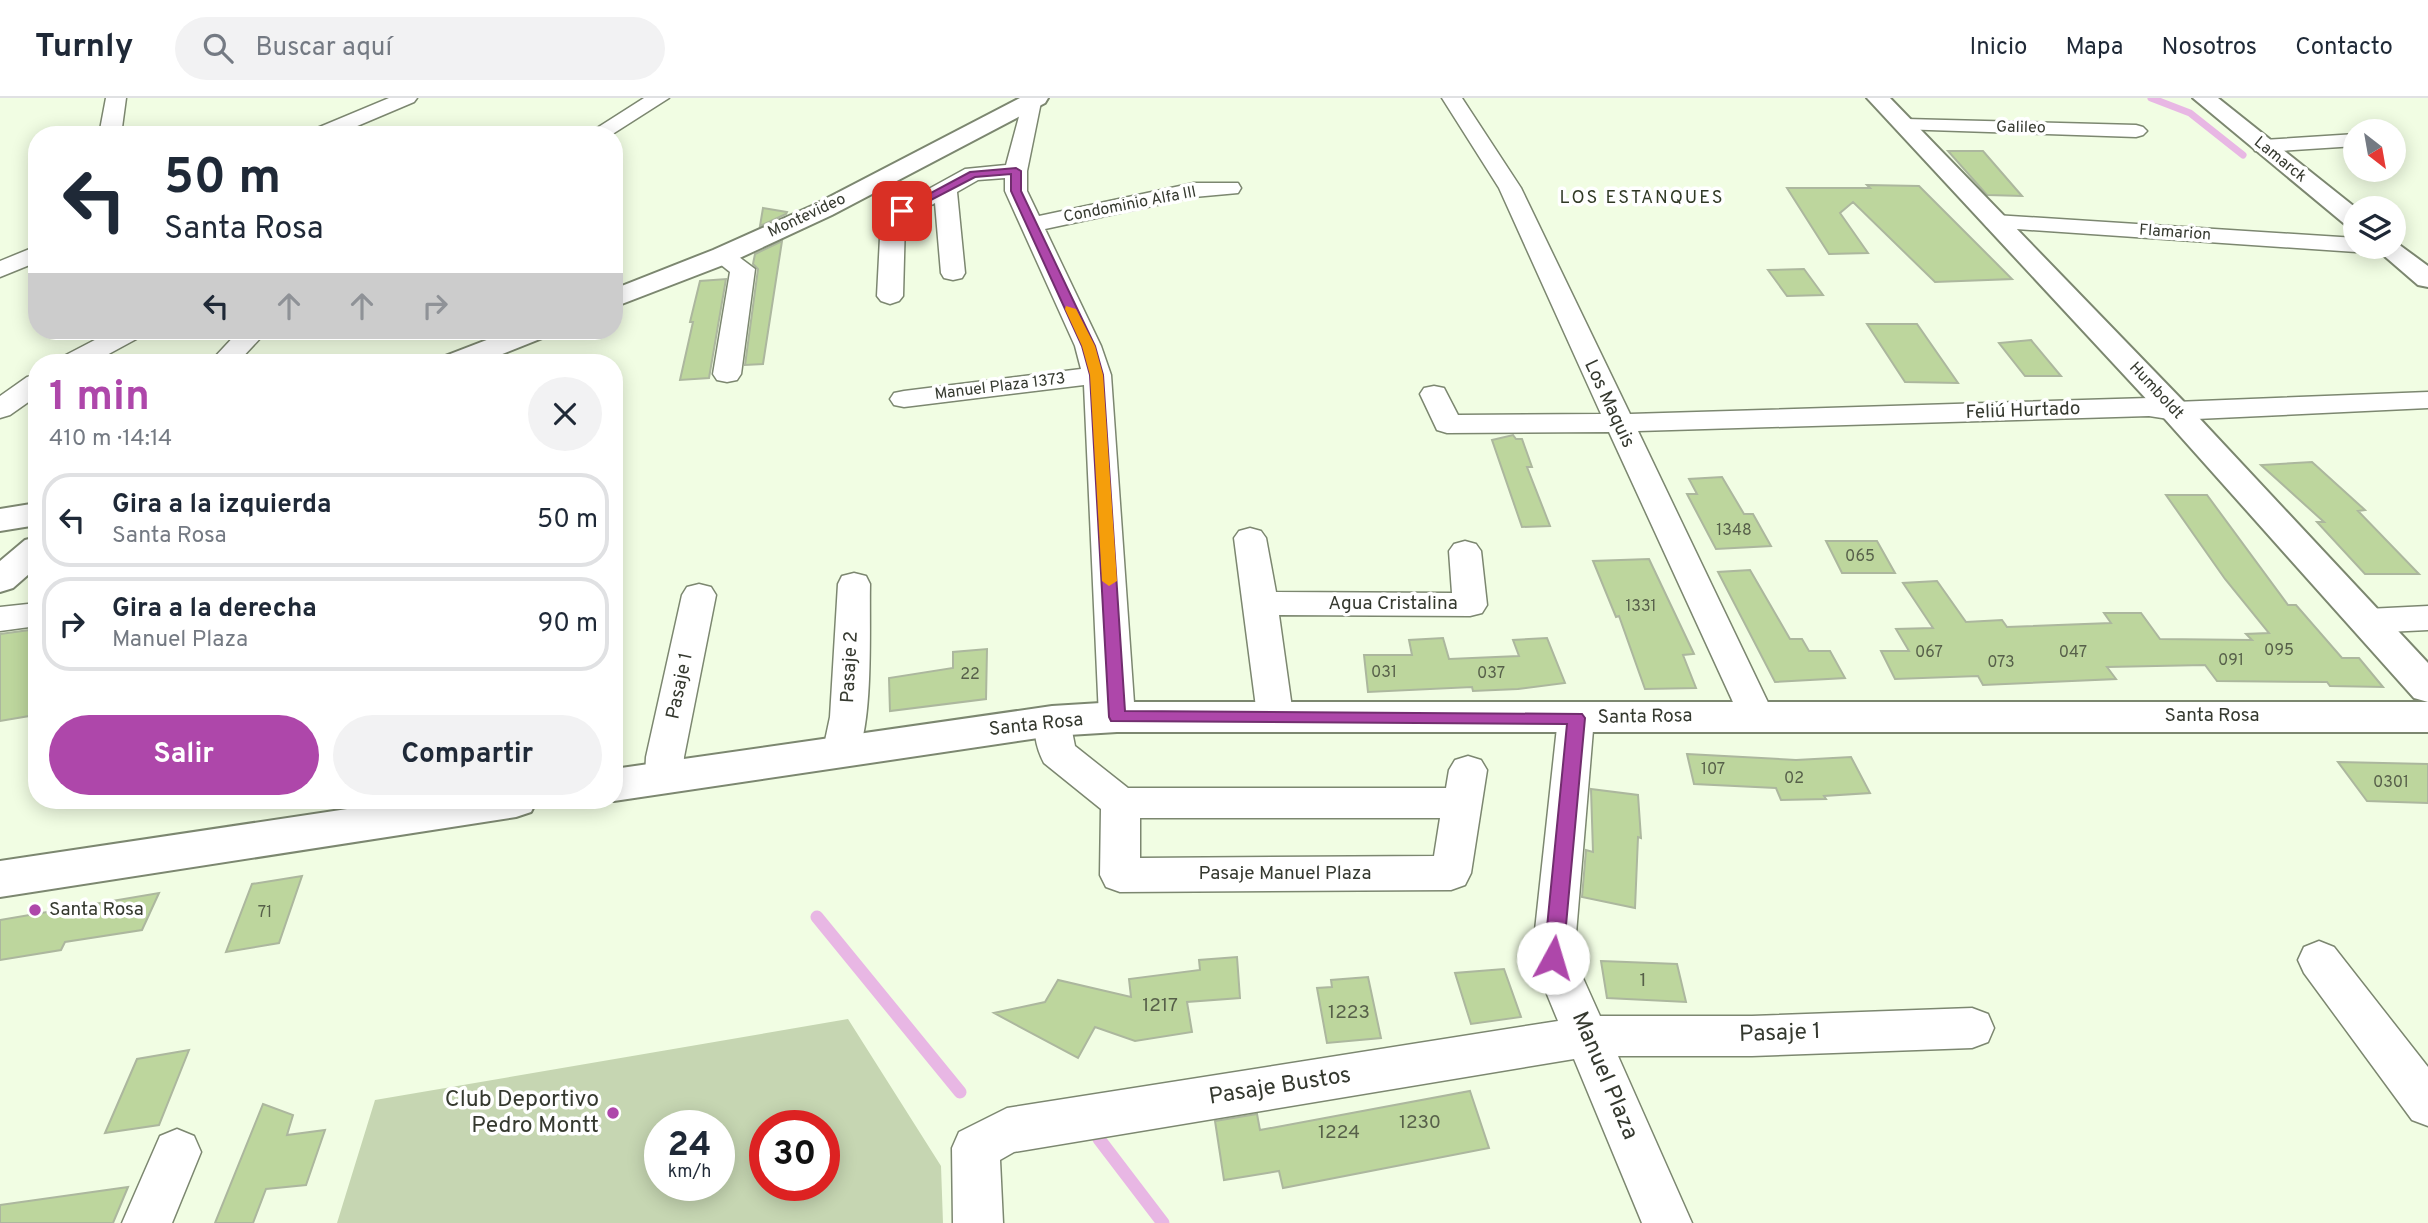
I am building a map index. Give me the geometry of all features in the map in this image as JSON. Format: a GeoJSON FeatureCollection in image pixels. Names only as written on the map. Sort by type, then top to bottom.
{"type":"FeatureCollection","features":[{"type":"Feature","properties":{"kind":"street"},"geometry":{"type":"LineString","coordinates":[[111,126],[116,98]]}},
{"type":"Feature","properties":{"kind":"street"},"geometry":{"type":"LineString","coordinates":[[339,126],[407,98]]}},
{"type":"Feature","properties":{"kind":"street"},"geometry":{"type":"LineString","coordinates":[[611,126],[659,98]]}},
{"type":"Feature","properties":{"kind":"street","name":"Los Maquis"},"geometry":{"type":"LineString","coordinates":[[1452,98],[1510,188],[1756,715]]}},
{"type":"Feature","properties":{"kind":"street","name":"Humboldt"},"geometry":{"type":"LineString","coordinates":[[1878,98],[2175,411],[2428,688]]}},
{"type":"Feature","properties":{"kind":"street","name":"Lamarck"},"geometry":{"type":"LineString","coordinates":[[2204,98],[2343,211]]}},
{"type":"Feature","properties":{"kind":"street"},"geometry":{"type":"LineString","coordinates":[[1034,100],[1016,171],[1016,191],[1088,346],[1097,375],[1117,717]]}},
{"type":"Feature","properties":{"kind":"street","name":"Montevideo"},"geometry":{"type":"LineString","coordinates":[[623,295],[722,256],[823,210],[1034,100]]}},
{"type":"Feature","properties":{"kind":"street","name":"Galileo"},"geometry":{"type":"LineString","coordinates":[[1906,125],[2136,131]]}},
{"type":"Feature","properties":{"kind":"street"},"geometry":{"type":"LineString","coordinates":[[2263,146],[2343,141]]}},
{"type":"Feature","properties":{"kind":"street"},"geometry":{"type":"LineString","coordinates":[[890,296],[893,218],[978,173],[1016,171]]}},
{"type":"Feature","properties":{"kind":"street","name":"Condominio Alfa III"},"geometry":{"type":"LineString","coordinates":[[1031,225],[1194,190],[1230,188]]}},
{"type":"Feature","properties":{"kind":"street"},"geometry":{"type":"LineString","coordinates":[[945,189],[953,273]]}},
{"type":"Feature","properties":{"kind":"street","name":"Flamarion"},"geometry":{"type":"LineString","coordinates":[[1995,222],[2343,244]]}},
{"type":"Feature","properties":{"kind":"street"},"geometry":{"type":"LineString","coordinates":[[722,256],[743,269],[727,374]]}},
{"type":"Feature","properties":{"kind":"street"},"geometry":{"type":"LineString","coordinates":[[0,270],[28,257]]}},
{"type":"Feature","properties":{"kind":"street"},"geometry":{"type":"LineString","coordinates":[[2402,259],[2428,279]]}},
{"type":"Feature","properties":{"kind":"street"},"geometry":{"type":"LineString","coordinates":[[89,354],[114,340]]}},
{"type":"Feature","properties":{"kind":"street"},"geometry":{"type":"LineString","coordinates":[[231,354],[245,340]]}},
{"type":"Feature","properties":{"kind":"street"},"geometry":{"type":"LineString","coordinates":[[477,354],[513,340]]}},
{"type":"Feature","properties":{"kind":"street","name":"Manuel Plaza 1373"},"geometry":{"type":"LineString","coordinates":[[904,398],[1097,375]]}},
{"type":"Feature","properties":{"kind":"street"},"geometry":{"type":"LineString","coordinates":[[0,409],[28,389]]}},
{"type":"Feature","properties":{"kind":"street","name":"Feliú Hurtado"},"geometry":{"type":"LineString","coordinates":[[1434,394],[1447,424],[1618,423],[2149,407],[2175,411],[2428,400]]}},
{"type":"Feature","properties":{"kind":"street"},"geometry":{"type":"LineString","coordinates":[[0,520],[28,515]]}},
{"type":"Feature","properties":{"kind":"street"},"geometry":{"type":"LineString","coordinates":[[1250,538],[1275,715]]}},
{"type":"Feature","properties":{"kind":"street","name":"Agua Cristalina"},"geometry":{"type":"LineString","coordinates":[[1261,603],[1470,605],[1465,551]]}},
{"type":"Feature","properties":{"kind":"street"},"geometry":{"type":"LineString","coordinates":[[0,580],[28,556]]}},
{"type":"Feature","properties":{"kind":"street","name":"Pasaje 2"},"geometry":{"type":"LineString","coordinates":[[842,750],[848,717],[854,584]]}},
{"type":"Feature","properties":{"kind":"street","name":"Pasaje 1"},"geometry":{"type":"LineString","coordinates":[[664,777],[664,757],[699,595]]}},
{"type":"Feature","properties":{"kind":"street"},"geometry":{"type":"LineString","coordinates":[[0,619],[28,615]]}},
{"type":"Feature","properties":{"kind":"street"},"geometry":{"type":"LineString","coordinates":[[2367,621],[2428,618]]}},
{"type":"Feature","properties":{"kind":"street","name":"Santa Rosa"},"geometry":{"type":"LineString","coordinates":[[623,784],[1052,721],[1117,717],[2428,717]]}},
{"type":"Feature","properties":{"kind":"street","name":"Manuel Plaza"},"geometry":{"type":"LineString","coordinates":[[1576,718],[1553,958],[1667,1223]]}},
{"type":"Feature","properties":{"kind":"street"},"geometry":{"type":"LineString","coordinates":[[1052,721],[1057,752],[1120,803]]}},
{"type":"Feature","properties":{"kind":"street","name":"Pasaje Manuel Plaza"},"geometry":{"type":"LineString","coordinates":[[1465,786],[1451,873],[1120,875],[1120,803],[1465,786]]}},
{"type":"Feature","properties":{"kind":"street"},"geometry":{"type":"LineString","coordinates":[[0,879],[457,809]]}},
{"type":"Feature","properties":{"kind":"street"},"geometry":{"type":"LineString","coordinates":[[2319,960],[2428,1104]]}},
{"type":"Feature","properties":{"kind":"street","name":"Pasaje 1"},"geometry":{"type":"LineString","coordinates":[[1588,1036],[1752,1036],[1972,1027]]}},
{"type":"Feature","properties":{"kind":"street","name":"Pasaje Bustos"},"geometry":{"type":"LineString","coordinates":[[978,1223],[976,1147],[1007,1131],[1588,1036]]}},
{"type":"Feature","properties":{"kind":"street"},"geometry":{"type":"LineString","coordinates":[[147,1223],[177,1152]]}},
{"type":"Feature","properties":{"kind":"green space","name":"Club Deportivo Pedro Montt"},"geometry":{"type":"Polygon","coordinates":[[[848,1019],[941,1166],[943,1223],[337,1223],[375,1100],[848,1019]]]}},
{"type":"Feature","properties":{"kind":"building"},"geometry":{"type":"Polygon","coordinates":[[[1948,151],[1983,151],[2022,196],[1987,195],[1948,151]]]}},
{"type":"Feature","properties":{"kind":"building"},"geometry":{"type":"Polygon","coordinates":[[[1867,185],[1919,186],[2012,279],[1935,282],[1853,202],[1840,213],[1868,253],[1829,254],[1787,188],[1870,188],[1867,185]]]}},
{"type":"Feature","properties":{"kind":"building"},"geometry":{"type":"Polygon","coordinates":[[[763,208],[787,212],[760,226],[763,208]]]}},
{"type":"Feature","properties":{"kind":"building"},"geometry":{"type":"Polygon","coordinates":[[[782,241],[763,364],[745,365],[758,269],[753,264],[755,254],[782,241]]]}},
{"type":"Feature","properties":{"kind":"building"},"geometry":{"type":"Polygon","coordinates":[[[1804,269],[1823,295],[1787,296],[1768,270],[1804,269]]]}},
{"type":"Feature","properties":{"kind":"building"},"geometry":{"type":"Polygon","coordinates":[[[726,279],[709,378],[680,380],[700,281],[726,279]]]}},
{"type":"Feature","properties":{"kind":"building"},"geometry":{"type":"Polygon","coordinates":[[[1867,324],[1917,324],[1958,383],[1905,382],[1867,324]]]}},
{"type":"Feature","properties":{"kind":"building"},"geometry":{"type":"Polygon","coordinates":[[[2031,340],[2061,376],[2025,376],[1999,343],[2031,340]]]}},
{"type":"Feature","properties":{"kind":"building"},"geometry":{"type":"Polygon","coordinates":[[[1513,435],[1516,439],[1522,439],[1532,467],[1527,467],[1550,526],[1522,527],[1492,440],[1513,435]]]}},
{"type":"Feature","properties":{"kind":"building"},"geometry":{"type":"Polygon","coordinates":[[[2312,462],[2365,510],[2358,511],[2419,574],[2365,574],[2317,522],[2324,522],[2261,465],[2312,462]]]}},
{"type":"Feature","properties":{"kind":"building"},"geometry":{"type":"Polygon","coordinates":[[[1722,477],[1744,514],[1753,514],[1771,546],[1716,549],[1687,494],[1697,494],[1689,479],[1722,477]]]}},
{"type":"Feature","properties":{"kind":"building"},"geometry":{"type":"Polygon","coordinates":[[[2166,495],[2207,495],[2288,605],[2296,605],[2342,658],[2359,658],[2383,687],[2330,686],[2327,682],[2217,681],[2205,665],[2107,667],[2116,679],[1983,685],[1978,676],[1895,679],[1881,651],[1909,651],[1896,629],[1933,628],[1903,583],[1937,581],[1966,622],[2002,620],[2007,627],[2111,623],[2104,613],[2141,613],[2160,639],[2252,640],[2246,634],[2269,633],[2225,579],[2166,495]]]}},
{"type":"Feature","properties":{"kind":"building"},"geometry":{"type":"Polygon","coordinates":[[[1826,541],[1877,541],[1895,573],[1842,573],[1826,541]]]}},
{"type":"Feature","properties":{"kind":"building"},"geometry":{"type":"Polygon","coordinates":[[[1649,559],[1694,654],[1683,655],[1696,688],[1645,689],[1619,616],[1616,617],[1593,561],[1649,559]]]}},
{"type":"Feature","properties":{"kind":"building"},"geometry":{"type":"Polygon","coordinates":[[[1750,570],[1790,639],[1802,639],[1809,651],[1830,651],[1845,678],[1775,682],[1718,572],[1750,570]]]}},
{"type":"Feature","properties":{"kind":"building"},"geometry":{"type":"Polygon","coordinates":[[[28,630],[28,716],[0,721],[0,634],[28,630]]]}},
{"type":"Feature","properties":{"kind":"building"},"geometry":{"type":"Polygon","coordinates":[[[1443,638],[1449,659],[1519,656],[1513,640],[1547,638],[1565,683],[1518,689],[1473,691],[1472,687],[1368,692],[1364,655],[1412,655],[1409,640],[1443,638]]]}},
{"type":"Feature","properties":{"kind":"building"},"geometry":{"type":"Polygon","coordinates":[[[987,649],[986,699],[890,711],[889,678],[953,668],[953,652],[987,649]]]}},
{"type":"Feature","properties":{"kind":"building"},"geometry":{"type":"Polygon","coordinates":[[[1687,754],[1796,760],[1851,757],[1870,793],[1824,796],[1826,799],[1781,800],[1776,788],[1694,784],[1687,754]]]}},
{"type":"Feature","properties":{"kind":"building"},"geometry":{"type":"Polygon","coordinates":[[[2338,762],[2428,764],[2428,803],[2367,801],[2338,762]]]}},
{"type":"Feature","properties":{"kind":"building"},"geometry":{"type":"Polygon","coordinates":[[[1591,789],[1638,795],[1641,838],[1638,837],[1635,908],[1582,897],[1586,850],[1593,852],[1591,789]]]}},
{"type":"Feature","properties":{"kind":"building"},"geometry":{"type":"Polygon","coordinates":[[[302,876],[279,943],[226,952],[252,884],[302,876]]]}},
{"type":"Feature","properties":{"kind":"building"},"geometry":{"type":"Polygon","coordinates":[[[159,893],[142,930],[65,942],[61,950],[0,960],[0,920],[159,893]]]}},
{"type":"Feature","properties":{"kind":"building"},"geometry":{"type":"Polygon","coordinates":[[[1237,957],[1240,998],[1187,1002],[1192,1032],[1135,1041],[1095,1027],[1078,1058],[994,1013],[1045,1002],[1058,980],[1131,997],[1129,979],[1200,970],[1199,960],[1237,957]]]}},
{"type":"Feature","properties":{"kind":"building"},"geometry":{"type":"Polygon","coordinates":[[[1601,961],[1677,964],[1686,1002],[1607,998],[1601,961]]]}},
{"type":"Feature","properties":{"kind":"building"},"geometry":{"type":"Polygon","coordinates":[[[1504,969],[1521,1017],[1471,1024],[1455,973],[1504,969]]]}},
{"type":"Feature","properties":{"kind":"building"},"geometry":{"type":"Polygon","coordinates":[[[1368,977],[1381,1038],[1327,1043],[1317,988],[1332,987],[1331,980],[1368,977]]]}},
{"type":"Feature","properties":{"kind":"building"},"geometry":{"type":"Polygon","coordinates":[[[189,1050],[159,1125],[105,1133],[137,1059],[189,1050]]]}},
{"type":"Feature","properties":{"kind":"building"},"geometry":{"type":"Polygon","coordinates":[[[1470,1091],[1489,1148],[1283,1188],[1279,1171],[1224,1180],[1215,1121],[1257,1114],[1260,1130],[1470,1091]]]}},
{"type":"Feature","properties":{"kind":"building"},"geometry":{"type":"Polygon","coordinates":[[[263,1104],[293,1115],[287,1135],[325,1130],[306,1185],[266,1189],[253,1223],[215,1223],[263,1104]]]}},
{"type":"Feature","properties":{"kind":"building"},"geometry":{"type":"Polygon","coordinates":[[[128,1187],[113,1223],[0,1223],[0,1205],[128,1187]]]}},
{"type":"Feature","properties":{"kind":"waterway"},"geometry":{"type":"LineString","coordinates":[[2151,98],[2190,113],[2243,155]]}},
{"type":"Feature","properties":{"kind":"waterway"},"geometry":{"type":"LineString","coordinates":[[817,917],[960,1092]]}},
{"type":"Feature","properties":{"kind":"waterway"},"geometry":{"type":"LineString","coordinates":[[1099,1139],[1163,1223]]}},
{"type":"Feature","properties":{"kind":"slow traffic"},"geometry":{"type":"LineString","coordinates":[[1071,309],[1088,346],[1097,375],[1109,581]]}},
{"type":"Feature","properties":{"kind":"place","name":"Santa Rosa"},"geometry":{"type":"Point","coordinates":[35,910]}},
{"type":"Feature","properties":{"kind":"place","name":"Club Deportivo Pedro Montt"},"geometry":{"type":"Point","coordinates":[613,1113]}},
{"type":"Feature","properties":{"kind":"district","name":"LOS ESTANQUES"},"geometry":{"type":"Point","coordinates":[1642,198]}},
{"type":"Feature","properties":{"kind":"route"},"geometry":{"type":"LineString","coordinates":[[902,211],[973,174],[1016,171],[1016,191],[1088,346],[1097,375],[1117,717],[1275,715],[1576,718],[1553,958]]}}]}
